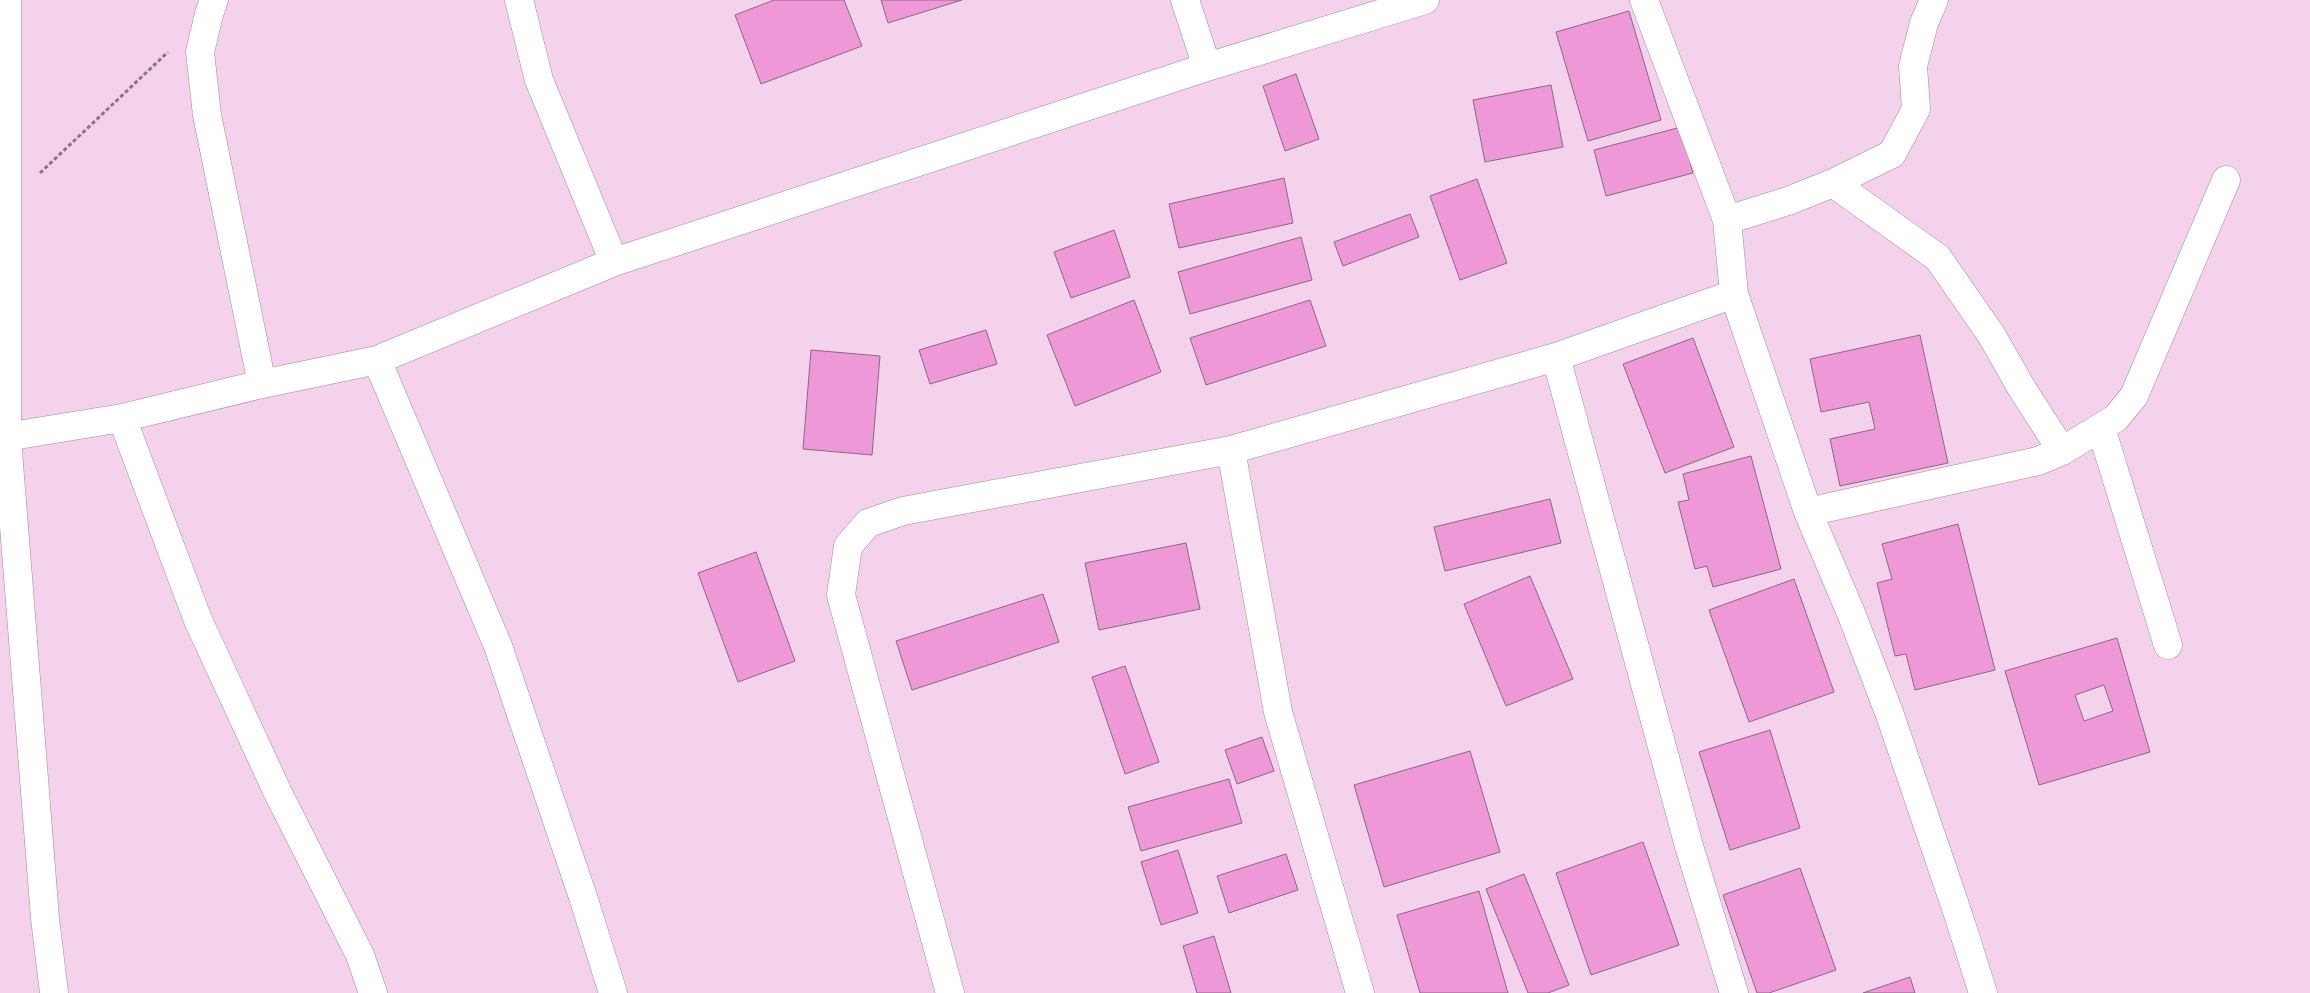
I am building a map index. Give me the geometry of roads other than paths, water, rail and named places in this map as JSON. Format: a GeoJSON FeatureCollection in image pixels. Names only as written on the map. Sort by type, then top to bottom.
{"type":"FeatureCollection","features":[{"type":"Feature","properties":{"kind":"street"},"geometry":{"type":"LineString","coordinates":[[7,0],[4,86],[6,205],[4,438],[45,918],[54,993]]}},
{"type":"Feature","properties":{"kind":"street"},"geometry":{"type":"LineString","coordinates":[[214,0],[208,14],[200,52],[207,115],[262,384]]}},
{"type":"Feature","properties":{"kind":"street"},"geometry":{"type":"LineString","coordinates":[[519,0],[539,80],[614,262]]}},
{"type":"Feature","properties":{"kind":"street"},"geometry":{"type":"LineString","coordinates":[[1185,0],[1207,67]]}},
{"type":"Feature","properties":{"kind":"street"},"geometry":{"type":"LineString","coordinates":[[4,438],[122,418],[262,384],[378,360],[614,262],[1207,67],[1425,0]]}},
{"type":"Feature","properties":{"kind":"street"},"geometry":{"type":"LineString","coordinates":[[1644,0],[1727,220],[1734,294],[1808,512],[1852,613],[1890,715],[1983,993]]}},
{"type":"Feature","properties":{"kind":"street"},"geometry":{"type":"LineString","coordinates":[[1727,220],[1788,201],[1833,183],[1892,154],[1916,109],[1913,66],[1924,23],[1934,0]]}},
{"type":"Feature","properties":{"kind":"street"},"geometry":{"type":"LineString","coordinates":[[1808,512],[2038,461],[2062,451],[2116,418],[2134,396],[2226,180]]}},
{"type":"Feature","properties":{"kind":"street"},"geometry":{"type":"LineString","coordinates":[[1833,183],[1938,258],[1992,336],[2021,387],[2062,451]]}},
{"type":"Feature","properties":{"kind":"street"},"geometry":{"type":"LineString","coordinates":[[950,993],[841,595],[848,546],[868,522],[903,510],[1231,450],[1556,358],[1734,294]]}},
{"type":"Feature","properties":{"kind":"street"},"geometry":{"type":"LineString","coordinates":[[1556,358],[1689,846],[1734,993]]}},
{"type":"Feature","properties":{"kind":"street"},"geometry":{"type":"LineString","coordinates":[[378,360],[498,646],[584,900],[613,993]]}},
{"type":"Feature","properties":{"kind":"street"},"geometry":{"type":"LineString","coordinates":[[122,418],[198,620],[278,793],[360,955],[373,993]]}},
{"type":"Feature","properties":{"kind":"street"},"geometry":{"type":"LineString","coordinates":[[2101,428],[2168,646]]}},
{"type":"Feature","properties":{"kind":"street"},"geometry":{"type":"LineString","coordinates":[[1231,450],[1278,712],[1360,993]]}}]}
